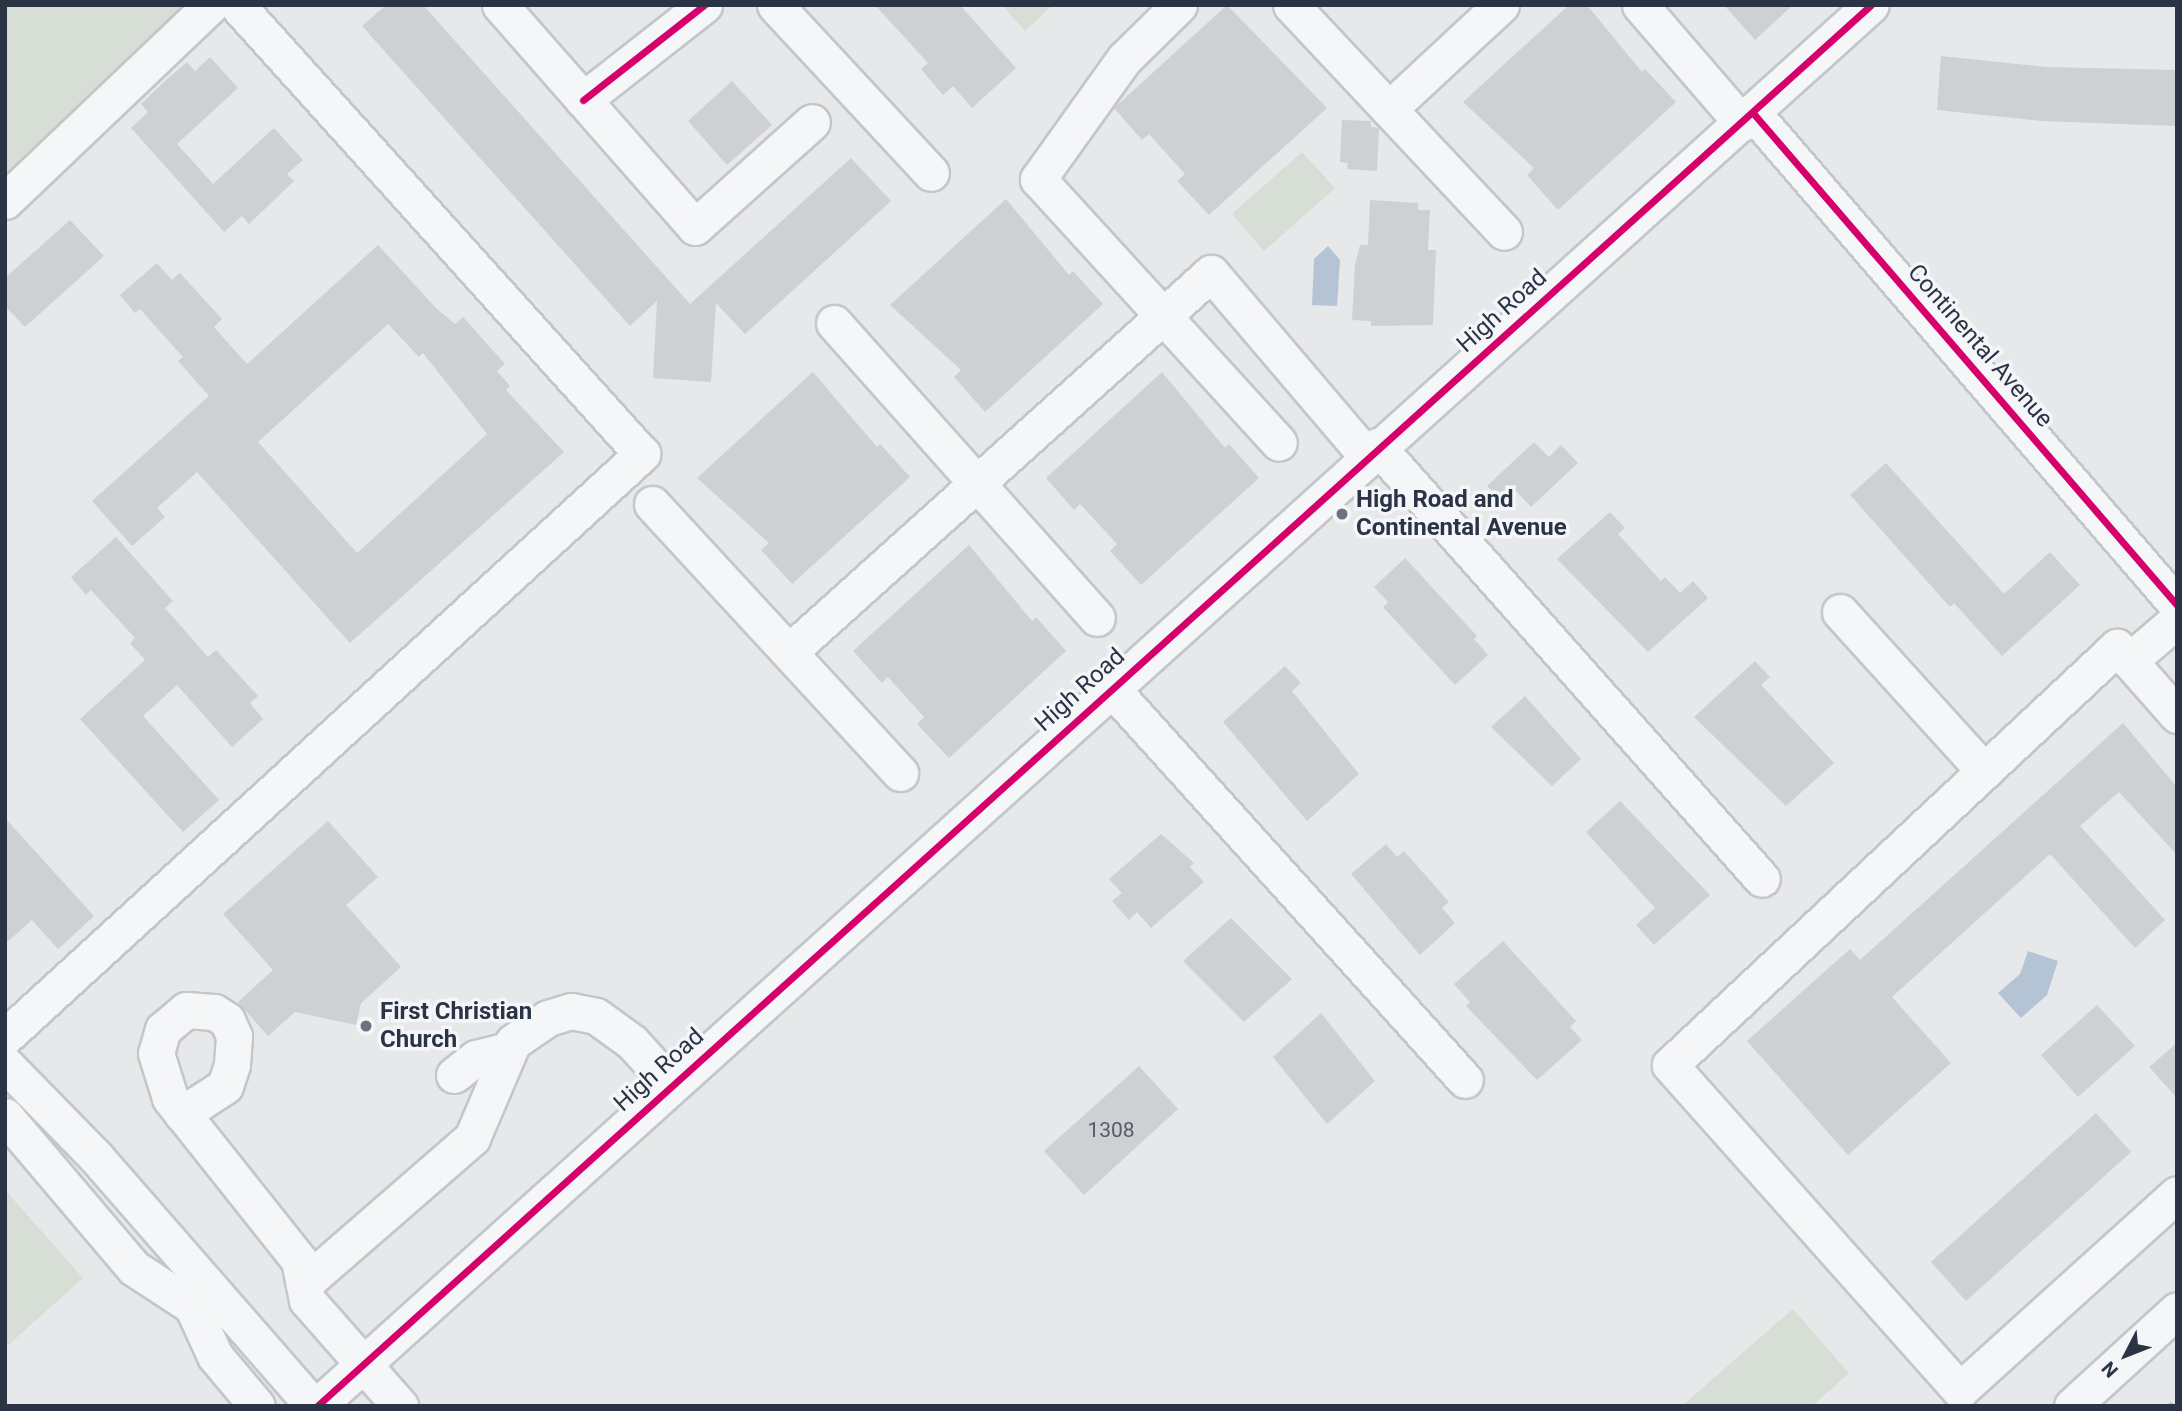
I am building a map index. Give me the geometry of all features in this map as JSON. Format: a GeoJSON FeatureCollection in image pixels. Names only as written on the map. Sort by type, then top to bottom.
{"type":"FeatureCollection","features":[{"type":"Feature","properties":{"kind":"street"},"geometry":{"type":"LineString","coordinates":[[5,201],[211,5]]}},
{"type":"Feature","properties":{"kind":"street"},"geometry":{"type":"LineString","coordinates":[[5,1037],[642,454],[237,5]]}},
{"type":"Feature","properties":{"kind":"street"},"geometry":{"type":"LineString","coordinates":[[500,5],[695,227],[812,122]]}},
{"type":"Feature","properties":{"kind":"street"},"geometry":{"type":"LineString","coordinates":[[583,100],[704,5]]}},
{"type":"Feature","properties":{"kind":"street"},"geometry":{"type":"LineString","coordinates":[[775,5],[930,173]]}},
{"type":"Feature","properties":{"kind":"street"},"geometry":{"type":"LineString","coordinates":[[1179,5],[1124,58],[1038,179],[1279,443]]}},
{"type":"Feature","properties":{"kind":"street"},"geometry":{"type":"LineString","coordinates":[[1291,5],[1504,232]]}},
{"type":"Feature","properties":{"kind":"street"},"geometry":{"type":"LineString","coordinates":[[1389,109],[1501,5]]}},
{"type":"Feature","properties":{"kind":"street","name":"Continental Avenue"},"geometry":{"type":"LineString","coordinates":[[1640,5],[1748,118],[2177,605]]}},
{"type":"Feature","properties":{"kind":"street","name":"High Road"},"geometry":{"type":"LineString","coordinates":[[315,1406],[1372,451],[1748,118],[1871,5]]}},
{"type":"Feature","properties":{"kind":"street"},"geometry":{"type":"LineString","coordinates":[[789,652],[1210,272],[1762,879]]}},
{"type":"Feature","properties":{"kind":"street"},"geometry":{"type":"LineString","coordinates":[[834,323],[1097,618]]}},
{"type":"Feature","properties":{"kind":"street"},"geometry":{"type":"LineString","coordinates":[[653,504],[900,773]]}},
{"type":"Feature","properties":{"kind":"street"},"geometry":{"type":"LineString","coordinates":[[1840,612],[1984,771]]}},
{"type":"Feature","properties":{"kind":"street"},"geometry":{"type":"LineString","coordinates":[[2129,661],[2177,620]]}},
{"type":"Feature","properties":{"kind":"street"},"geometry":{"type":"LineString","coordinates":[[2177,715],[2116,647],[1670,1065],[1960,1390],[2177,1194]]}},
{"type":"Feature","properties":{"kind":"street"},"geometry":{"type":"LineString","coordinates":[[1111,688],[1465,1080]]}},
{"type":"Feature","properties":{"kind":"street"},"geometry":{"type":"LineString","coordinates":[[304,1284],[472,1138],[509,1050],[525,1030],[548,1018],[571,1011],[596,1016],[632,1042],[671,1085]]}},
{"type":"Feature","properties":{"kind":"street"},"geometry":{"type":"LineString","coordinates":[[454,1074],[476,1058],[509,1050]]}},
{"type":"Feature","properties":{"kind":"street"},"geometry":{"type":"LineString","coordinates":[[5,1064],[95,1156],[315,1406]]}},
{"type":"Feature","properties":{"kind":"street"},"geometry":{"type":"LineString","coordinates":[[182,1114],[299,1260],[307,1300],[400,1406]]}},
{"type":"Feature","properties":{"kind":"street"},"geometry":{"type":"LineString","coordinates":[[5,1116],[134,1268],[192,1306],[215,1356],[257,1406]]}},
{"type":"Feature","properties":{"kind":"street"},"geometry":{"type":"LineString","coordinates":[[2072,1406],[2177,1310]]}},
{"type":"Feature","properties":{"kind":"path"},"geometry":{"type":"LineString","coordinates":[[2169,1406],[2177,1399]]}},
{"type":"Feature","properties":{"kind":"shaded area"},"geometry":{"type":"Polygon","coordinates":[[[5,5],[199,5],[5,185],[5,5]]]}},
{"type":"Feature","properties":{"kind":"shaded area"},"geometry":{"type":"Polygon","coordinates":[[[1002,5],[1053,5],[1025,31],[1002,5]]]}},
{"type":"Feature","properties":{"kind":"shaded area"},"geometry":{"type":"Polygon","coordinates":[[[1302,152],[1335,188],[1264,251],[1232,214],[1302,152]]]}},
{"type":"Feature","properties":{"kind":"shaded area"},"geometry":{"type":"Polygon","coordinates":[[[5,1190],[83,1278],[5,1348],[5,1190]]]}},
{"type":"Feature","properties":{"kind":"shaded area"},"geometry":{"type":"Polygon","coordinates":[[[1793,1309],[1849,1373],[1812,1406],[1682,1406],[1793,1309]]]}},
{"type":"Feature","properties":{"kind":"water"},"geometry":{"type":"Polygon","coordinates":[[[1328,246],[1340,260],[1337,306],[1312,305],[1314,259],[1328,246]]]}},
{"type":"Feature","properties":{"kind":"water"},"geometry":{"type":"Polygon","coordinates":[[[2028,951],[2058,961],[2047,995],[2021,1018],[1998,993],[2020,974],[2028,951]]]}},
{"type":"Feature","properties":{"kind":"building"},"geometry":{"type":"Polygon","coordinates":[[[386,5],[423,5],[690,304],[851,158],[891,201],[745,334],[716,303],[711,382],[653,378],[657,301],[630,326],[362,26],[386,5]]]}},
{"type":"Feature","properties":{"kind":"building"},"geometry":{"type":"Polygon","coordinates":[[[875,5],[960,5],[1016,68],[972,108],[953,86],[943,95],[921,69],[928,63],[875,5]]]}},
{"type":"Feature","properties":{"kind":"building"},"geometry":{"type":"Polygon","coordinates":[[[1227,5],[1327,108],[1209,215],[1177,181],[1185,174],[1149,134],[1142,140],[1114,108],[1227,5]]]}},
{"type":"Feature","properties":{"kind":"building"},"geometry":{"type":"Polygon","coordinates":[[[1569,5],[1587,5],[1642,72],[1645,69],[1676,102],[1558,210],[1527,175],[1534,168],[1463,102],[1569,5]]]}},
{"type":"Feature","properties":{"kind":"building"},"geometry":{"type":"Polygon","coordinates":[[[1724,5],[1793,5],[1755,40],[1724,5]]]}},
{"type":"Feature","properties":{"kind":"building"},"geometry":{"type":"Polygon","coordinates":[[[1941,56],[2047,67],[2177,70],[2177,126],[2041,121],[1937,110],[1941,56]]]}},
{"type":"Feature","properties":{"kind":"building"},"geometry":{"type":"Polygon","coordinates":[[[210,57],[238,88],[177,144],[213,184],[274,128],[303,160],[287,174],[294,181],[249,224],[242,216],[224,232],[131,128],[148,112],[141,104],[165,81],[187,62],[195,71],[210,57]]]}},
{"type":"Feature","properties":{"kind":"building"},"geometry":{"type":"Polygon","coordinates":[[[732,81],[772,125],[727,165],[688,121],[732,81]]]}},
{"type":"Feature","properties":{"kind":"building"},"geometry":{"type":"Polygon","coordinates":[[[1342,120],[1371,121],[1371,127],[1379,128],[1377,171],[1347,169],[1348,163],[1340,162],[1342,120]]]}},
{"type":"Feature","properties":{"kind":"building"},"geometry":{"type":"Polygon","coordinates":[[[1006,199],[1069,275],[1073,271],[1103,304],[985,412],[954,377],[961,370],[890,305],[1006,199]]]}},
{"type":"Feature","properties":{"kind":"building"},"geometry":{"type":"Polygon","coordinates":[[[1370,200],[1418,203],[1418,210],[1430,210],[1428,250],[1436,250],[1433,325],[1371,326],[1371,321],[1352,320],[1355,265],[1360,245],[1368,245],[1370,200]]]}},
{"type":"Feature","properties":{"kind":"building"},"geometry":{"type":"Polygon","coordinates":[[[70,220],[104,256],[25,327],[5,306],[5,278],[70,220]]]}},
{"type":"Feature","properties":{"kind":"building"},"geometry":{"type":"Polygon","coordinates":[[[378,245],[437,309],[455,324],[463,317],[505,364],[497,371],[510,386],[506,390],[564,452],[350,643],[197,472],[157,508],[165,517],[132,546],[92,501],[209,396],[178,361],[183,357],[140,309],[135,313],[120,295],[157,263],[172,280],[180,273],[222,319],[214,327],[247,364],[378,245]],[[388,324],[258,442],[357,553],[487,434],[423,353],[419,357],[388,324]]]}},
{"type":"Feature","properties":{"kind":"building"},"geometry":{"type":"Polygon","coordinates":[[[813,372],[877,447],[880,444],[910,477],[792,584],[761,550],[769,543],[697,478],[813,372]]]}},
{"type":"Feature","properties":{"kind":"building"},"geometry":{"type":"Polygon","coordinates":[[[1162,372],[1225,448],[1229,444],[1259,478],[1141,585],[1110,551],[1117,544],[1080,504],[1074,510],[1046,478],[1162,372]]]}},
{"type":"Feature","properties":{"kind":"building"},"geometry":{"type":"Polygon","coordinates":[[[1534,442],[1549,457],[1561,445],[1578,463],[1531,507],[1516,491],[1503,503],[1487,486],[1534,442]]]}},
{"type":"Feature","properties":{"kind":"building"},"geometry":{"type":"Polygon","coordinates":[[[1886,463],[2004,594],[2050,552],[2080,585],[2002,656],[1954,603],[1950,607],[1850,495],[1886,463]]]}},
{"type":"Feature","properties":{"kind":"building"},"geometry":{"type":"Polygon","coordinates":[[[1610,512],[1625,528],[1618,534],[1661,581],[1665,577],[1680,593],[1693,581],[1708,598],[1648,652],[1557,559],[1610,512]]]}},
{"type":"Feature","properties":{"kind":"building"},"geometry":{"type":"Polygon","coordinates":[[[116,537],[173,601],[165,608],[208,657],[216,650],[258,696],[250,703],[263,719],[232,747],[177,685],[143,716],[219,800],[183,832],[80,719],[145,660],[130,643],[135,638],[91,590],[86,595],[71,577],[116,537]]]}},
{"type":"Feature","properties":{"kind":"building"},"geometry":{"type":"Polygon","coordinates":[[[969,545],[1032,621],[1036,617],[1066,651],[949,758],[917,724],[924,717],[888,677],[882,683],[853,651],[969,545]]]}},
{"type":"Feature","properties":{"kind":"building"},"geometry":{"type":"Polygon","coordinates":[[[1405,558],[1477,636],[1474,639],[1488,655],[1455,685],[1383,607],[1388,602],[1374,587],[1405,558]]]}},
{"type":"Feature","properties":{"kind":"building"},"geometry":{"type":"Polygon","coordinates":[[[1755,661],[1770,677],[1761,685],[1834,763],[1786,806],[1694,717],[1755,661]]]}},
{"type":"Feature","properties":{"kind":"building"},"geometry":{"type":"Polygon","coordinates":[[[1285,666],[1301,683],[1292,691],[1359,774],[1307,821],[1223,722],[1285,666]]]}},
{"type":"Feature","properties":{"kind":"building"},"geometry":{"type":"Polygon","coordinates":[[[1525,696],[1581,759],[1552,786],[1491,727],[1525,696]]]}},
{"type":"Feature","properties":{"kind":"building"},"geometry":{"type":"Polygon","coordinates":[[[2123,723],[2177,787],[2177,855],[2119,792],[2080,826],[2165,920],[2135,948],[2050,854],[1892,997],[1951,1063],[1848,1155],[1747,1041],[1850,949],[1860,960],[2123,723]]]}},
{"type":"Feature","properties":{"kind":"building"},"geometry":{"type":"Polygon","coordinates":[[[1620,801],[1710,895],[1654,945],[1636,925],[1655,908],[1586,832],[1620,801]]]}},
{"type":"Feature","properties":{"kind":"building"},"geometry":{"type":"Polygon","coordinates":[[[5,818],[94,916],[58,949],[32,920],[5,944],[5,818]]]}},
{"type":"Feature","properties":{"kind":"building"},"geometry":{"type":"Polygon","coordinates":[[[328,821],[378,877],[346,905],[401,967],[361,1003],[356,1025],[295,1012],[268,1036],[238,1002],[273,970],[223,914],[328,821]]]}},
{"type":"Feature","properties":{"kind":"building"},"geometry":{"type":"Polygon","coordinates":[[[1161,834],[1194,863],[1190,867],[1204,882],[1151,928],[1137,912],[1129,920],[1112,901],[1122,893],[1109,879],[1161,834]]]}},
{"type":"Feature","properties":{"kind":"building"},"geometry":{"type":"Polygon","coordinates":[[[1386,844],[1397,857],[1404,851],[1449,902],[1442,908],[1455,923],[1420,955],[1351,874],[1386,844]]]}},
{"type":"Feature","properties":{"kind":"building"},"geometry":{"type":"Polygon","coordinates":[[[1231,918],[1292,979],[1244,1022],[1183,961],[1231,918]]]}},
{"type":"Feature","properties":{"kind":"building"},"geometry":{"type":"Polygon","coordinates":[[[1503,941],[1576,1021],[1570,1027],[1582,1040],[1537,1080],[1466,1006],[1470,1002],[1454,984],[1503,941]]]}},
{"type":"Feature","properties":{"kind":"building"},"geometry":{"type":"Polygon","coordinates":[[[2097,1005],[2135,1046],[2078,1097],[2041,1055],[2097,1005]]]}},
{"type":"Feature","properties":{"kind":"building"},"geometry":{"type":"Polygon","coordinates":[[[1321,1013],[1375,1081],[1327,1124],[1273,1057],[1321,1013]]]}},
{"type":"Feature","properties":{"kind":"building"},"geometry":{"type":"Polygon","coordinates":[[[2177,1043],[2177,1098],[2149,1067],[2177,1043]]]}},
{"type":"Feature","properties":{"kind":"building"},"geometry":{"type":"Polygon","coordinates":[[[1139,1066],[1178,1109],[1084,1195],[1044,1151],[1139,1066]]]}},
{"type":"Feature","properties":{"kind":"building"},"geometry":{"type":"Polygon","coordinates":[[[2096,1113],[2131,1152],[1966,1301],[1931,1262],[2096,1113]]]}},
{"type":"Feature","properties":{"kind":"cycle path"},"geometry":{"type":"LineString","coordinates":[[583,100],[704,5]]}},
{"type":"Feature","properties":{"kind":"cycle path"},"geometry":{"type":"LineString","coordinates":[[317,1406],[1871,5]]}},
{"type":"Feature","properties":{"kind":"cycle path"},"geometry":{"type":"LineString","coordinates":[[1753,113],[2177,605]]}},
{"type":"Feature","properties":{"kind":"place","name":"High Road and Continental Avenue"},"geometry":{"type":"Point","coordinates":[1342,514]}},
{"type":"Feature","properties":{"kind":"place","name":"First Christian Church"},"geometry":{"type":"Point","coordinates":[366,1026]}}]}
